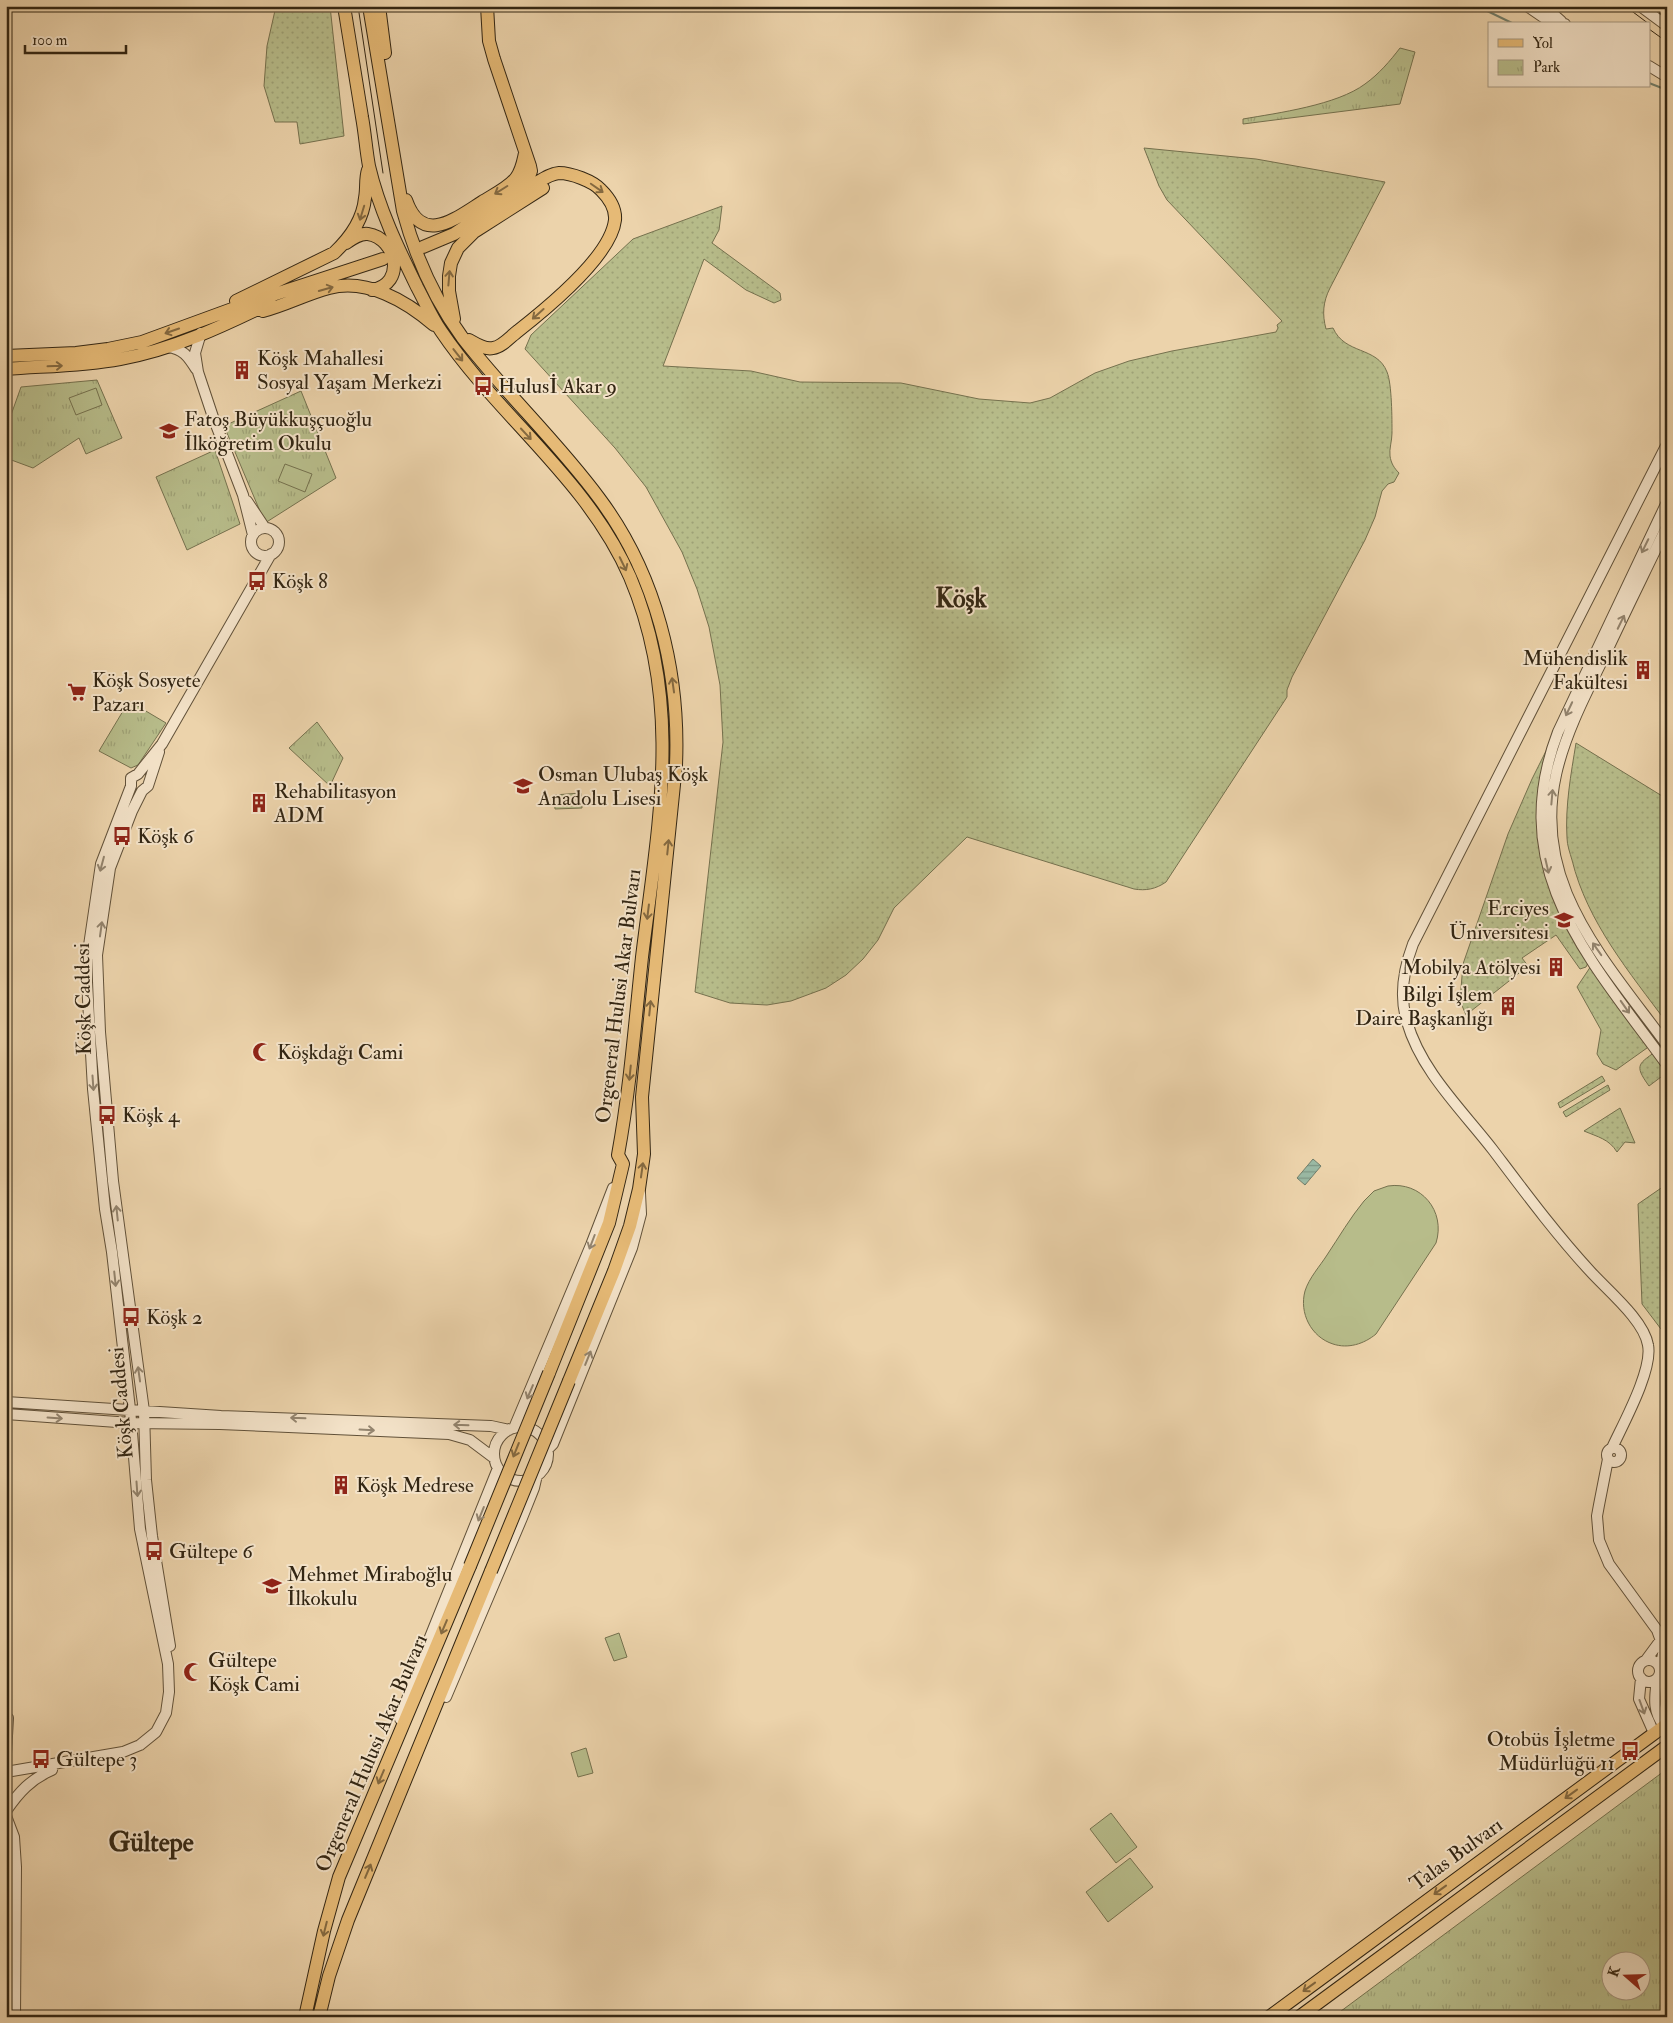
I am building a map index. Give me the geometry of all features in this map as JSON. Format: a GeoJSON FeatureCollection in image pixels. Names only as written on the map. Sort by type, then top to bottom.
{"type":"FeatureCollection","features":[{"type":"Feature","properties":{"kind":"main road"},"geometry":{"type":"LineString","coordinates":[[337,6],[356,107],[365,138]]}},
{"type":"Feature","properties":{"kind":"main road","name":"Orgeneral Hulusi Akar Bulvarı"},"geometry":{"type":"LineString","coordinates":[[306,2017],[322,1941],[339,1877],[470,1566],[608,1223],[623,1164],[618,1155],[630,1075],[663,770],[662,710],[655,659],[630,577],[602,526],[569,480],[483,386],[439,329],[393,237],[380,205],[369,165],[344,6]]}},
{"type":"Feature","properties":{"kind":"main road","name":"Orgeneral Hulusi Akar Bulvarı"},"geometry":{"type":"LineString","coordinates":[[319,2017],[329,1976],[348,1920],[614,1272],[630,1226],[639,1189],[644,1154],[642,1097],[676,765],[676,708],[669,660],[662,628],[634,555],[599,497],[455,326],[436,294],[411,240],[403,211],[369,6]]}},
{"type":"Feature","properties":{"kind":"main road"},"geometry":{"type":"LineString","coordinates":[[379,6],[391,98],[390,138]]}},
{"type":"Feature","properties":{"kind":"main road"},"geometry":{"type":"LineString","coordinates":[[423,247],[454,234],[521,190],[526,184],[531,171],[526,150],[489,41],[487,6]]}},
{"type":"Feature","properties":{"kind":"main road"},"geometry":{"type":"LineString","coordinates":[[397,175],[415,219],[430,226],[438,226],[448,224],[512,182],[522,169],[526,150]]}},
{"type":"Feature","properties":{"kind":"main road"},"geometry":{"type":"LineString","coordinates":[[344,244],[363,210],[369,165]]}},
{"type":"Feature","properties":{"kind":"main road"},"geometry":{"type":"LineString","coordinates":[[463,337],[488,349],[496,348],[527,324],[576,280],[603,249],[615,220],[613,205],[606,194],[597,186],[572,176],[556,173],[530,188],[521,190]]}},
{"type":"Feature","properties":{"kind":"main road"},"geometry":{"type":"LineString","coordinates":[[455,326],[448,290],[451,262],[458,248],[474,232],[560,178],[572,176]]}},
{"type":"Feature","properties":{"kind":"main road"},"geometry":{"type":"LineString","coordinates":[[6,369],[90,364],[122,359],[167,347],[254,291],[334,253],[356,236],[366,234],[380,240],[387,246],[395,270],[388,284],[382,288],[372,290]]}},
{"type":"Feature","properties":{"kind":"main road"},"geometry":{"type":"LineString","coordinates":[[198,328],[317,280],[383,259]]}},
{"type":"Feature","properties":{"kind":"main road"},"geometry":{"type":"LineString","coordinates":[[246,314],[317,280]]}},
{"type":"Feature","properties":{"kind":"main road"},"geometry":{"type":"LineString","coordinates":[[6,356],[76,353],[108,349],[198,328],[246,314],[266,311],[328,288],[348,286],[372,290],[394,297],[411,306],[439,329]]}},
{"type":"Feature","properties":{"kind":"main road","name":"Talas Bulvarı"},"geometry":{"type":"LineString","coordinates":[[1269,2017],[1662,1727]]}},
{"type":"Feature","properties":{"kind":"main road","name":"Talas Bulvarı"},"geometry":{"type":"LineString","coordinates":[[1300,2017],[1667,1746]]}},
{"type":"Feature","properties":{"kind":"main road"},"geometry":{"type":"LineString","coordinates":[[1312,2017],[1667,1754]]}},
{"type":"Feature","properties":{"kind":"street"},"geometry":{"type":"LineString","coordinates":[[1527,6],[1546,19],[1557,22]]}},
{"type":"Feature","properties":{"kind":"street"},"geometry":{"type":"LineString","coordinates":[[1544,6],[1562,22]]}},
{"type":"Feature","properties":{"kind":"street"},"geometry":{"type":"LineString","coordinates":[[1640,6],[1667,26]]}},
{"type":"Feature","properties":{"kind":"street"},"geometry":{"type":"LineString","coordinates":[[1660,6],[1667,11]]}},
{"type":"Feature","properties":{"kind":"street"},"geometry":{"type":"LineString","coordinates":[[1650,67],[1667,77]]}},
{"type":"Feature","properties":{"kind":"street"},"geometry":{"type":"LineString","coordinates":[[198,328],[195,353],[198,372],[243,495],[253,534],[251,544],[257,553],[259,565],[257,581]]}},
{"type":"Feature","properties":{"kind":"street"},"geometry":{"type":"LineString","coordinates":[[167,347],[183,351],[198,372]]}},
{"type":"Feature","properties":{"kind":"street"},"geometry":{"type":"LineString","coordinates":[[1662,1727],[1655,1706],[1664,1649],[1654,1625],[1609,1564],[1602,1551],[1597,1516],[1603,1486],[1611,1461],[1621,1458],[1617,1450],[1648,1358],[1646,1336],[1620,1302],[1590,1270],[1516,1180],[1426,1065],[1413,1040],[1406,1020],[1403,1001],[1407,960],[1413,944],[1667,444]]}},
{"type":"Feature","properties":{"kind":"street"},"geometry":{"type":"LineString","coordinates":[[243,495],[265,528]]}},
{"type":"Feature","properties":{"kind":"street"},"geometry":{"type":"LineString","coordinates":[[1667,502],[1566,728],[1552,792],[1551,827],[1557,865],[1567,893],[1586,932],[1667,1045]]}},
{"type":"Feature","properties":{"kind":"street"},"geometry":{"type":"LineString","coordinates":[[1667,526],[1548,761],[1542,795],[1542,838],[1549,875],[1560,904],[1579,942],[1667,1065]]}},
{"type":"Feature","properties":{"kind":"street"},"geometry":{"type":"LineString","coordinates":[[162,744],[147,787],[142,791],[134,790],[131,786],[132,778],[138,774],[162,744],[271,554],[278,548],[279,540],[274,531],[260,528],[253,534]]}},
{"type":"Feature","properties":{"kind":"street"},"geometry":{"type":"LineString","coordinates":[[257,553],[264,556],[271,554]]}},
{"type":"Feature","properties":{"kind":"street"},"geometry":{"type":"LineString","coordinates":[[138,774],[144,774],[148,781]]}},
{"type":"Feature","properties":{"kind":"street","name":"Köşk Caddesi"},"geometry":{"type":"LineString","coordinates":[[6,1772],[129,1750],[152,1736],[164,1718],[168,1700],[168,1664],[142,1545],[130,1409],[112,1252],[105,1209],[93,1090],[87,959],[101,864],[131,786]]}},
{"type":"Feature","properties":{"kind":"street","name":"Köşk Caddesi"},"geometry":{"type":"LineString","coordinates":[[6,1778],[114,1758],[139,1751],[159,1735],[170,1715],[174,1693],[174,1675],[166,1610],[151,1526],[144,1411],[113,1181],[100,1032],[97,955],[110,868],[115,852],[142,791]]}},
{"type":"Feature","properties":{"kind":"street"},"geometry":{"type":"LineString","coordinates":[[494,1458],[497,1441],[512,1429],[623,1164]]}},
{"type":"Feature","properties":{"kind":"street"},"geometry":{"type":"LineString","coordinates":[[547,1450],[553,1444],[632,1248],[641,1214],[642,1203],[639,1189]]}},
{"type":"Feature","properties":{"kind":"street"},"geometry":{"type":"LineString","coordinates":[[6,1402],[221,1416],[491,1426],[512,1429],[525,1428],[536,1432],[543,1440],[547,1450],[546,1461],[537,1475],[522,1518],[441,1708],[430,1723]]}},
{"type":"Feature","properties":{"kind":"street"},"geometry":{"type":"LineString","coordinates":[[6,1414],[131,1423],[450,1434],[470,1440],[494,1458],[498,1468],[506,1476],[516,1480],[527,1480],[537,1475]]}},
{"type":"Feature","properties":{"kind":"street"},"geometry":{"type":"LineString","coordinates":[[399,1735],[399,1723],[420,1662],[498,1468]]}},
{"type":"Feature","properties":{"kind":"street"},"geometry":{"type":"LineString","coordinates":[[1660,1641],[1639,1668],[1641,1678],[1639,1699],[1662,1727]]}},
{"type":"Feature","properties":{"kind":"street"},"geometry":{"type":"LineString","coordinates":[[1646,1660],[1656,1663],[1659,1674]]}},
{"type":"Feature","properties":{"kind":"street"},"geometry":{"type":"LineString","coordinates":[[1641,1678],[1647,1682],[1659,1674]]}},
{"type":"Feature","properties":{"kind":"street"},"geometry":{"type":"LineString","coordinates":[[6,1754],[8,1718]]}},
{"type":"Feature","properties":{"kind":"street"},"geometry":{"type":"LineString","coordinates":[[6,1811],[22,1789],[35,1778],[52,1770]]}},
{"type":"Feature","properties":{"kind":"street"},"geometry":{"type":"LineString","coordinates":[[6,1816],[14,1837],[16,1867],[16,2017]]}},
{"type":"Feature","properties":{"kind":"green space"},"geometry":{"type":"Polygon","coordinates":[[[276,6],[330,6],[344,136],[300,144],[297,122],[275,122],[264,86],[267,46],[276,6]]]}},
{"type":"Feature","properties":{"kind":"green space"},"geometry":{"type":"Polygon","coordinates":[[[1400,48],[1415,52],[1400,104],[1243,124],[1243,119],[1323,103],[1353,91],[1375,76],[1400,48]]]}},
{"type":"Feature","properties":{"kind":"green space"},"geometry":{"type":"Polygon","coordinates":[[[1144,148],[1256,159],[1385,182],[1330,288],[1325,303],[1324,318],[1326,329],[1333,328],[1338,337],[1345,343],[1376,358],[1387,372],[1392,411],[1390,456],[1393,465],[1399,473],[1394,482],[1388,484],[1382,491],[1375,517],[1365,540],[1292,677],[1287,690],[1287,697],[1166,882],[1155,888],[1147,890],[1134,889],[967,837],[894,908],[878,940],[863,959],[846,975],[826,988],[791,1001],[767,1005],[730,1003],[695,992],[723,742],[720,685],[709,627],[697,589],[682,552],[646,487],[615,448],[525,349],[531,335],[633,239],[722,206],[719,230],[712,243],[780,293],[781,300],[774,303],[746,290],[704,259],[663,366],[751,371],[800,382],[901,383],[979,399],[1030,403],[1050,398],[1095,373],[1129,361],[1276,332],[1277,325],[1282,321],[1167,200],[1159,186],[1144,148]]]}},
{"type":"Feature","properties":{"kind":"green space"},"geometry":{"type":"Polygon","coordinates":[[[97,380],[122,438],[86,454],[79,438],[33,468],[6,458],[6,429],[21,387],[97,380]]]}},
{"type":"Feature","properties":{"kind":"green space"},"geometry":{"type":"Polygon","coordinates":[[[96,388],[102,405],[76,415],[69,398],[96,388]]]}},
{"type":"Feature","properties":{"kind":"green space"},"geometry":{"type":"Polygon","coordinates":[[[301,391],[336,478],[265,523],[224,426],[301,391]]]}},
{"type":"Feature","properties":{"kind":"green space"},"geometry":{"type":"Polygon","coordinates":[[[215,450],[240,524],[187,550],[156,477],[215,450]]]}},
{"type":"Feature","properties":{"kind":"green space"},"geometry":{"type":"Polygon","coordinates":[[[285,464],[312,474],[305,492],[278,481],[285,464]]]}},
{"type":"Feature","properties":{"kind":"green space"},"geometry":{"type":"Polygon","coordinates":[[[129,701],[166,723],[138,765],[131,768],[99,751],[129,701]]]}},
{"type":"Feature","properties":{"kind":"green space"},"geometry":{"type":"Polygon","coordinates":[[[317,722],[343,758],[330,786],[289,748],[317,722]]]}},
{"type":"Feature","properties":{"kind":"green space"},"geometry":{"type":"Polygon","coordinates":[[[1576,743],[1667,799],[1667,1023],[1611,946],[1588,905],[1579,883],[1567,841],[1569,790],[1576,743]]]}},
{"type":"Feature","properties":{"kind":"green space"},"geometry":{"type":"Polygon","coordinates":[[[1548,747],[1545,779],[1555,888],[1591,957],[1586,967],[1580,969],[1556,935],[1522,958],[1528,966],[1466,1015],[1460,1001],[1463,964],[1508,834],[1548,747]]]}},
{"type":"Feature","properties":{"kind":"green space"},"geometry":{"type":"Polygon","coordinates":[[[581,793],[582,808],[555,809],[554,795],[581,793]]]}},
{"type":"Feature","properties":{"kind":"green space"},"geometry":{"type":"Polygon","coordinates":[[[1595,960],[1654,1043],[1616,1070],[1603,1064],[1597,1054],[1601,1030],[1577,987],[1595,960]]]}},
{"type":"Feature","properties":{"kind":"green space"},"geometry":{"type":"Polygon","coordinates":[[[1659,1049],[1667,1061],[1667,1076],[1665,1074],[1649,1086],[1641,1073],[1640,1065],[1659,1049]]]}},
{"type":"Feature","properties":{"kind":"green space"},"geometry":{"type":"Polygon","coordinates":[[[1602,1076],[1605,1081],[1560,1108],[1558,1103],[1602,1076]]]}},
{"type":"Feature","properties":{"kind":"green space"},"geometry":{"type":"Polygon","coordinates":[[[1608,1085],[1610,1090],[1566,1117],[1563,1112],[1608,1085]]]}},
{"type":"Feature","properties":{"kind":"green space"},"geometry":{"type":"Polygon","coordinates":[[[1620,1108],[1635,1143],[1625,1142],[1617,1152],[1607,1141],[1584,1131],[1620,1108]]]}},
{"type":"Feature","properties":{"kind":"green space"},"geometry":{"type":"Polygon","coordinates":[[[1667,1184],[1667,1337],[1642,1304],[1638,1204],[1667,1184]]]}},
{"type":"Feature","properties":{"kind":"green space"},"geometry":{"type":"Polygon","coordinates":[[[1388,1186],[1411,1188],[1428,1201],[1434,1210],[1437,1220],[1436,1243],[1376,1334],[1356,1345],[1350,1346],[1325,1341],[1313,1330],[1305,1316],[1304,1299],[1307,1286],[1359,1207],[1374,1191],[1388,1186]]]}},
{"type":"Feature","properties":{"kind":"green space"},"geometry":{"type":"Polygon","coordinates":[[[619,1633],[627,1657],[614,1661],[605,1638],[619,1633]]]}},
{"type":"Feature","properties":{"kind":"green space"},"geometry":{"type":"Polygon","coordinates":[[[586,1748],[593,1773],[578,1777],[571,1753],[586,1748]]]}},
{"type":"Feature","properties":{"kind":"green space"},"geometry":{"type":"Polygon","coordinates":[[[1667,1769],[1667,2017],[1333,2017],[1667,1769]]]}},
{"type":"Feature","properties":{"kind":"green space"},"geometry":{"type":"Polygon","coordinates":[[[1111,1813],[1137,1847],[1116,1863],[1090,1829],[1111,1813]]]}},
{"type":"Feature","properties":{"kind":"green space"},"geometry":{"type":"Polygon","coordinates":[[[1130,1858],[1153,1887],[1108,1922],[1086,1892],[1130,1858]]]}},
{"type":"Feature","properties":{"kind":"shaded area"},"geometry":{"type":"Polygon","coordinates":[[[1313,1159],[1321,1166],[1305,1185],[1297,1178],[1313,1159]]]}},
{"type":"Feature","properties":{"kind":"waterway"},"geometry":{"type":"LineString","coordinates":[[1477,6],[1510,22]]}},
{"type":"Feature","properties":{"kind":"waterway"},"geometry":{"type":"LineString","coordinates":[[1650,83],[1667,90]]}},
{"type":"Feature","properties":{"kind":"tram line"},"geometry":{"type":"LineString","coordinates":[[358,6],[383,173]]}},
{"type":"Feature","properties":{"kind":"tram line"},"geometry":{"type":"LineString","coordinates":[[1625,6],[1646,22]]}},
{"type":"Feature","properties":{"kind":"tram line"},"geometry":{"type":"LineString","coordinates":[[1650,30],[1667,42]]}},
{"type":"Feature","properties":{"kind":"place","name":"Köşk Mahallesi Sosyal Yaşam Merkezi"},"geometry":{"type":"Point","coordinates":[242,370]}},
{"type":"Feature","properties":{"kind":"place","name":"Hulusİ Akar 9"},"geometry":{"type":"Point","coordinates":[483,386]}},
{"type":"Feature","properties":{"kind":"place","name":"Fatoş Büyükkuşçuoğlu İlköğretim Okulu"},"geometry":{"type":"Point","coordinates":[169,431]}},
{"type":"Feature","properties":{"kind":"place","name":"Köşk 8"},"geometry":{"type":"Point","coordinates":[257,581]}},
{"type":"Feature","properties":{"kind":"place","name":"Mühendislik Fakültesi"},"geometry":{"type":"Point","coordinates":[1643,670]}},
{"type":"Feature","properties":{"kind":"place","name":"Köşk Sosyete Pazarı"},"geometry":{"type":"Point","coordinates":[77,692]}},
{"type":"Feature","properties":{"kind":"place","name":"Osman Ulubaş Köşk Anadolu Lisesi"},"geometry":{"type":"Point","coordinates":[523,786]}},
{"type":"Feature","properties":{"kind":"place","name":"Rehabilitasyon ADM"},"geometry":{"type":"Point","coordinates":[259,803]}},
{"type":"Feature","properties":{"kind":"place","name":"Köşk 6"},"geometry":{"type":"Point","coordinates":[122,836]}},
{"type":"Feature","properties":{"kind":"place","name":"Erciyes Üniversitesi"},"geometry":{"type":"Point","coordinates":[1564,920]}},
{"type":"Feature","properties":{"kind":"place","name":"Mobilya Atölyesi"},"geometry":{"type":"Point","coordinates":[1556,967]}},
{"type":"Feature","properties":{"kind":"place","name":"Bilgi İşlem Daire Başkanlığı"},"geometry":{"type":"Point","coordinates":[1508,1006]}},
{"type":"Feature","properties":{"kind":"place","name":"Köşkdağı Cami"},"geometry":{"type":"Point","coordinates":[262,1052]}},
{"type":"Feature","properties":{"kind":"place","name":"Köşk 4"},"geometry":{"type":"Point","coordinates":[107,1115]}},
{"type":"Feature","properties":{"kind":"place","name":"Köşk 2"},"geometry":{"type":"Point","coordinates":[131,1317]}},
{"type":"Feature","properties":{"kind":"place","name":"Köşk Medrese"},"geometry":{"type":"Point","coordinates":[341,1485]}},
{"type":"Feature","properties":{"kind":"place","name":"Gültepe 6"},"geometry":{"type":"Point","coordinates":[154,1551]}},
{"type":"Feature","properties":{"kind":"place","name":"Mehmet Miraboğlu İlkokulu"},"geometry":{"type":"Point","coordinates":[272,1586]}},
{"type":"Feature","properties":{"kind":"place","name":"Gültepe Köşk Cami"},"geometry":{"type":"Point","coordinates":[193,1672]}},
{"type":"Feature","properties":{"kind":"place","name":"Otobüs İşletme Müdürlüğü 11"},"geometry":{"type":"Point","coordinates":[1630,1751]}},
{"type":"Feature","properties":{"kind":"place","name":"Gültepe 3"},"geometry":{"type":"Point","coordinates":[41,1759]}},
{"type":"Feature","properties":{"kind":"district","name":"Köşk"},"geometry":{"type":"Point","coordinates":[961,598]}},
{"type":"Feature","properties":{"kind":"district","name":"Gültepe"},"geometry":{"type":"Point","coordinates":[151,1842]}}]}
